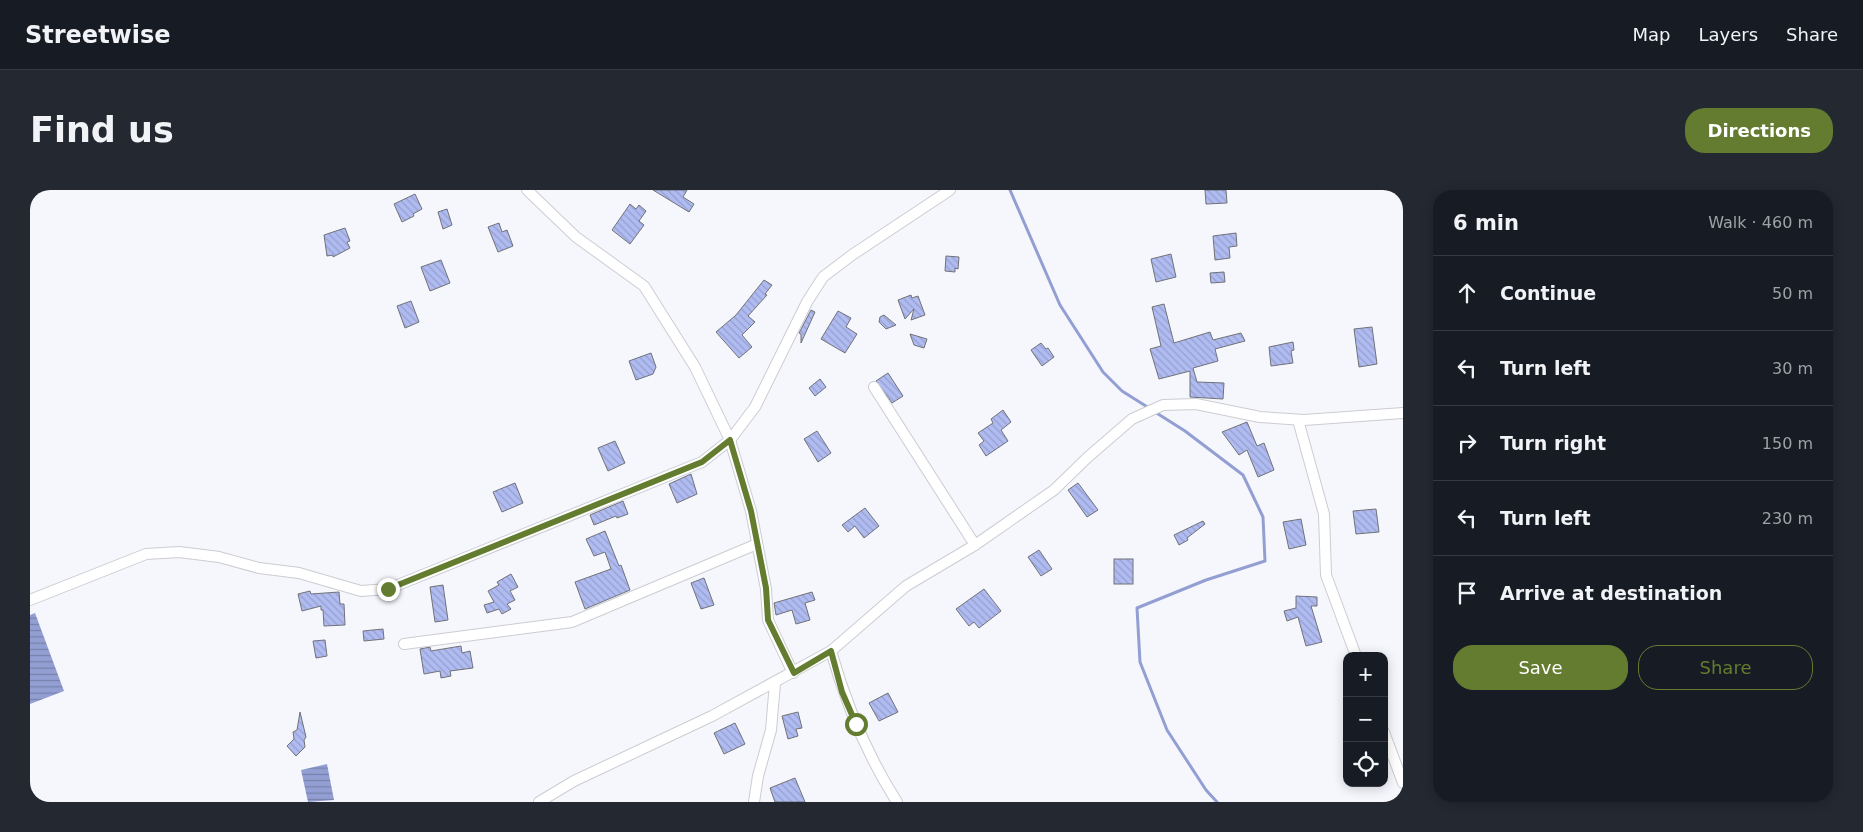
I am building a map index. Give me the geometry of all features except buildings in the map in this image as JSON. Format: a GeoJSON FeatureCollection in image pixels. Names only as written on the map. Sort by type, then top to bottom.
{"type":"FeatureCollection","features":[{"type":"Feature","properties":{"kind":"street"},"geometry":{"type":"LineString","coordinates":[[527,190],[576,237],[644,286],[696,367],[730,440],[751,511],[758,544],[766,588],[768,620],[794,673]]}},
{"type":"Feature","properties":{"kind":"street"},"geometry":{"type":"LineString","coordinates":[[31,596],[146,554],[178,552],[219,557],[259,568],[299,574],[361,590],[388,589],[702,462],[730,440],[755,407],[807,302],[823,277],[852,255],[950,190]]}},
{"type":"Feature","properties":{"kind":"street"},"geometry":{"type":"LineString","coordinates":[[874,387],[975,544]]}},
{"type":"Feature","properties":{"kind":"street"},"geometry":{"type":"LineString","coordinates":[[538,802],[574,781],[712,716],[794,673],[831,651],[906,586],[975,544],[1054,490],[1088,457],[1132,419],[1163,405],[1196,404],[1260,417],[1298,420],[1403,413]]}},
{"type":"Feature","properties":{"kind":"street"},"geometry":{"type":"LineString","coordinates":[[1298,420],[1324,514],[1326,575],[1355,652]]}},
{"type":"Feature","properties":{"kind":"street"},"geometry":{"type":"LineString","coordinates":[[404,644],[572,622],[758,544]]}},
{"type":"Feature","properties":{"kind":"street"},"geometry":{"type":"LineString","coordinates":[[831,651],[847,706],[897,802]]}},
{"type":"Feature","properties":{"kind":"street"},"geometry":{"type":"LineString","coordinates":[[754,802],[758,776],[771,730],[775,683]]}},
{"type":"Feature","properties":{"kind":"street"},"geometry":{"type":"LineString","coordinates":[[1388,742],[1403,783]]}},
{"type":"Feature","properties":{"kind":"water"},"geometry":{"type":"Polygon","coordinates":[[[35,613],[64,691],[30,704],[30,615],[35,613]]]}},
{"type":"Feature","properties":{"kind":"water"},"geometry":{"type":"Polygon","coordinates":[[[327,764],[334,800],[308,802],[301,770],[327,764]]]}},
{"type":"Feature","properties":{"kind":"waterway"},"geometry":{"type":"LineString","coordinates":[[1010,190],[1060,305],[1103,372],[1122,391],[1149,408]]}},
{"type":"Feature","properties":{"kind":"waterway"},"geometry":{"type":"LineString","coordinates":[[1155,412],[1185,431],[1243,475],[1263,517],[1265,561],[1206,580],[1137,608],[1140,662],[1167,730],[1206,790],[1217,802]]}},
{"type":"Feature","properties":{"kind":"route"},"geometry":{"type":"LineString","coordinates":[[388,589],[702,462],[730,440],[751,511],[766,588],[768,620],[794,673],[831,651],[842,692],[856,724]]}}]}
